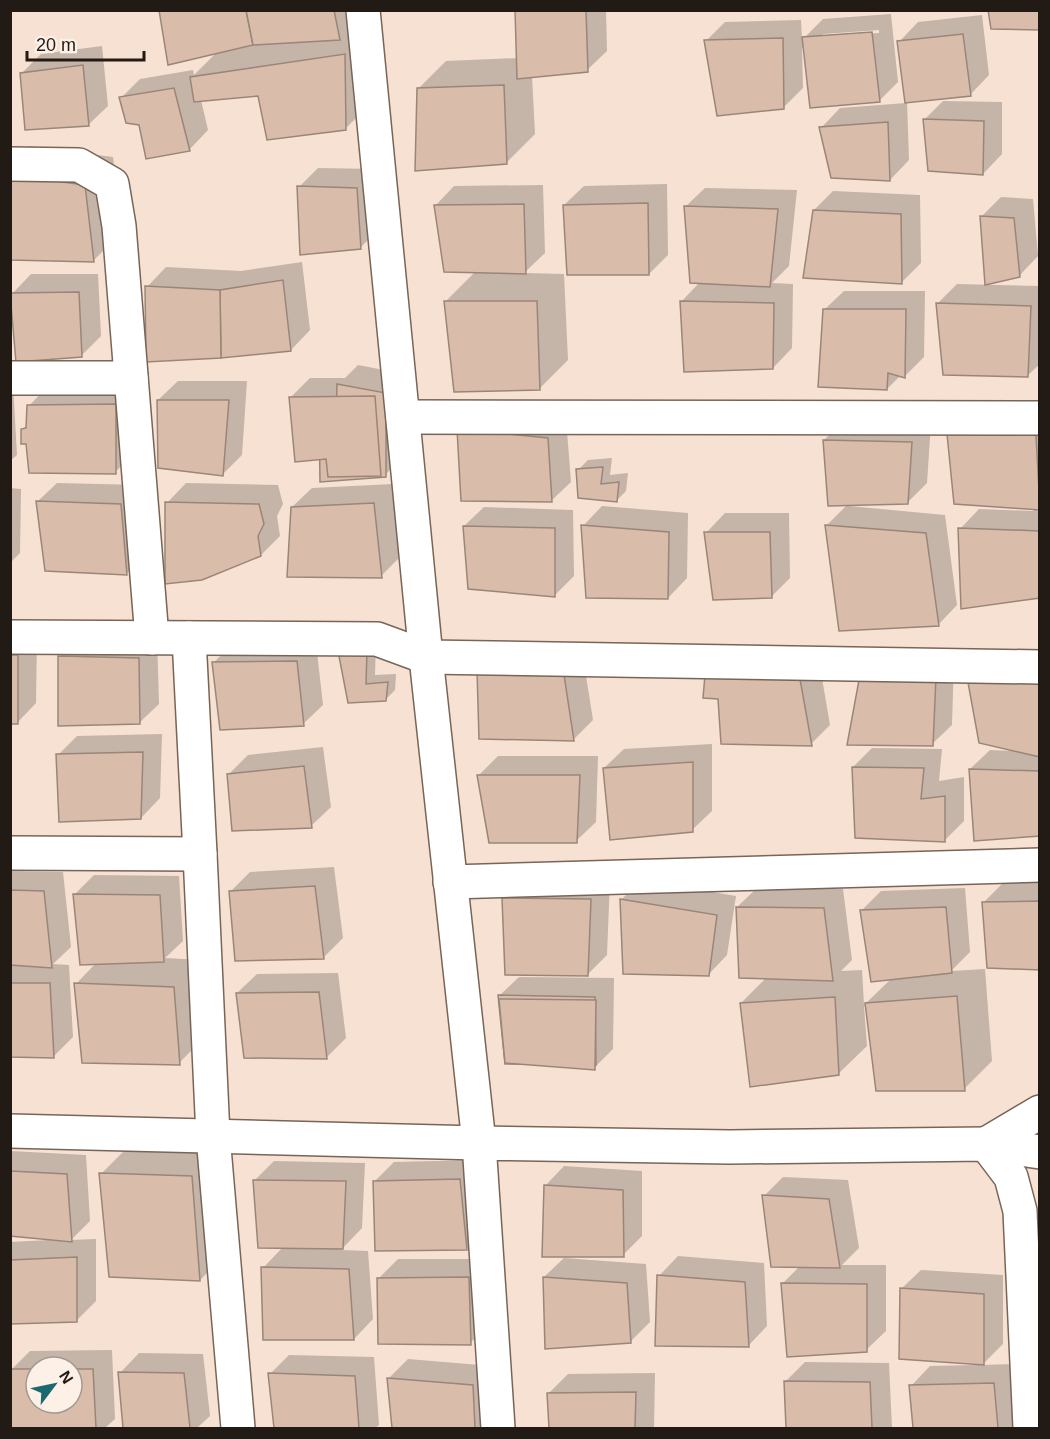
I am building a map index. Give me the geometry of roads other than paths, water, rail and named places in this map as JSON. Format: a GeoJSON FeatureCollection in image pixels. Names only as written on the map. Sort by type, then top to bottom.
{"type":"FeatureCollection","features":[{"type":"Feature","properties":{"kind":"street"},"geometry":{"type":"LineString","coordinates":[[363,10],[426,657],[478,1143],[498,1428]]}},
{"type":"Feature","properties":{"kind":"street"},"geometry":{"type":"LineString","coordinates":[[10,164],[79,165],[111,184],[119,226],[152,638]]}},
{"type":"Feature","properties":{"kind":"street"},"geometry":{"type":"LineString","coordinates":[[10,378],[132,378]]}},
{"type":"Feature","properties":{"kind":"street"},"geometry":{"type":"LineString","coordinates":[[403,417],[1040,418]]}},
{"type":"Feature","properties":{"kind":"street"},"geometry":{"type":"LineString","coordinates":[[10,637],[377,639],[426,657],[1040,667]]}},
{"type":"Feature","properties":{"kind":"street"},"geometry":{"type":"LineString","coordinates":[[189,638],[213,1136],[237,1428]]}},
{"type":"Feature","properties":{"kind":"street"},"geometry":{"type":"LineString","coordinates":[[10,854],[200,854]]}},
{"type":"Feature","properties":{"kind":"street"},"geometry":{"type":"LineString","coordinates":[[450,882],[1040,865]]}},
{"type":"Feature","properties":{"kind":"street"},"geometry":{"type":"LineString","coordinates":[[986,1144],[1040,1112]]}},
{"type":"Feature","properties":{"kind":"street"},"geometry":{"type":"LineString","coordinates":[[10,1131],[730,1147],[986,1144],[1040,1152]]}},
{"type":"Feature","properties":{"kind":"street"},"geometry":{"type":"LineString","coordinates":[[986,1144],[1011,1177],[1020,1211],[1030,1428]]}}]}
